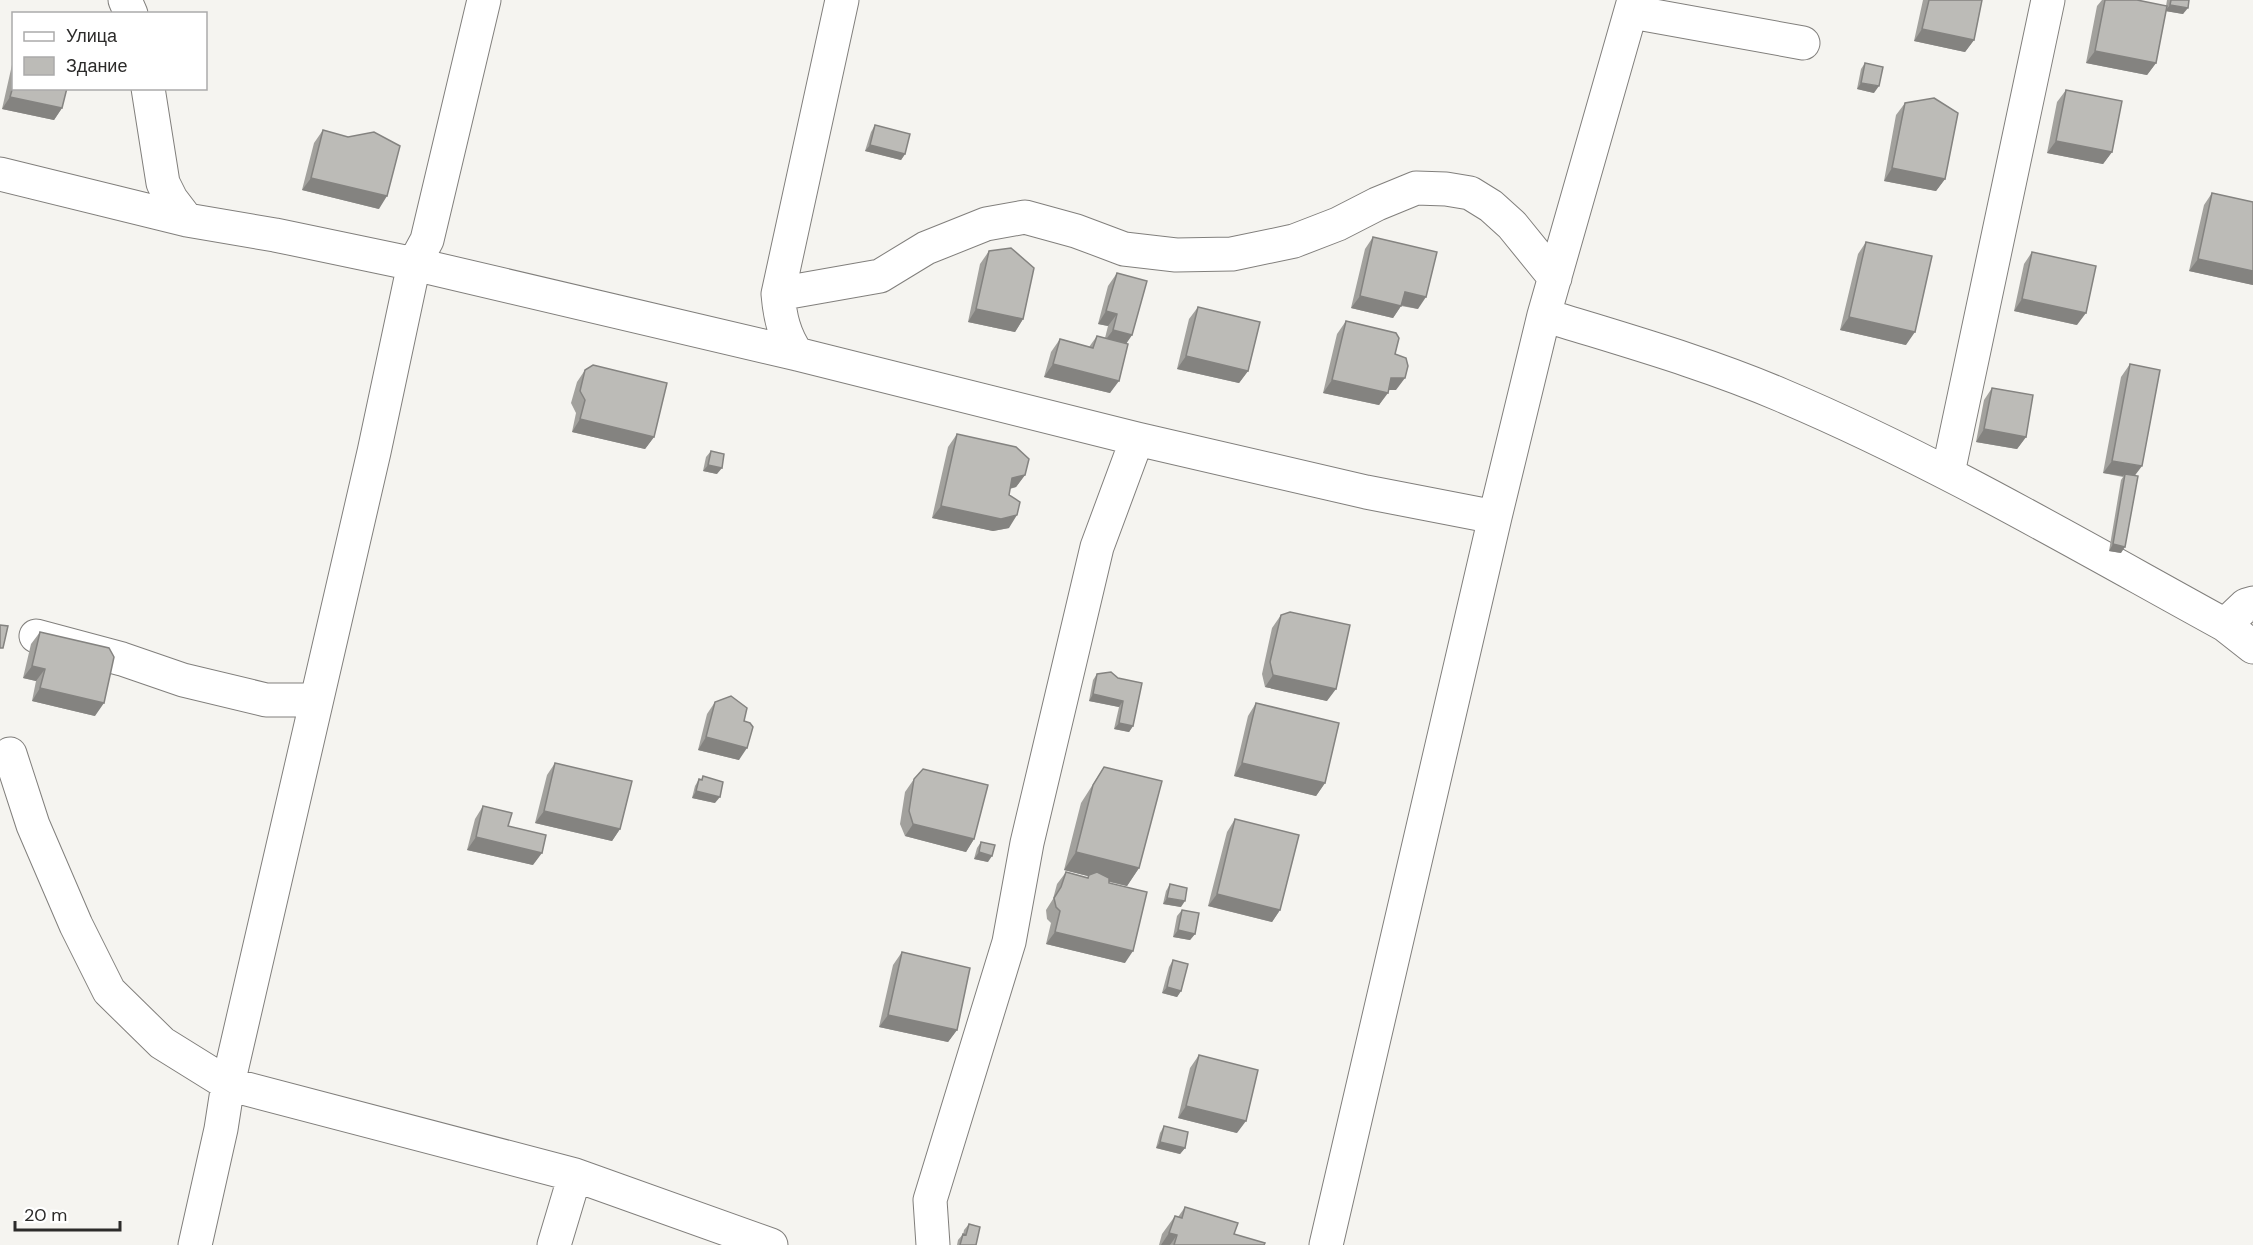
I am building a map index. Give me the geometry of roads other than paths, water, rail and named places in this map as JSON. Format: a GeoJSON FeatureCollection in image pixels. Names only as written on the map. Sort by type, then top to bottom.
{"type":"FeatureCollection","features":[{"type":"Feature","properties":{"kind":"street"},"geometry":{"type":"LineString","coordinates":[[195,1245],[221,1129],[228,1084],[374,452],[414,264],[427,240],[484,0]]}},
{"type":"Feature","properties":{"kind":"street"},"geometry":{"type":"LineString","coordinates":[[797,354],[788,341],[780,316],[778,294],[842,0]]}},
{"type":"Feature","properties":{"kind":"street"},"geometry":{"type":"LineString","coordinates":[[1948,473],[2048,0]]}},
{"type":"Feature","properties":{"kind":"street"},"geometry":{"type":"LineString","coordinates":[[1326,1245],[1544,315],[1633,6],[1803,43]]}},
{"type":"Feature","properties":{"kind":"street"},"geometry":{"type":"LineString","coordinates":[[148,90],[163,183],[171,200],[187,220]]}},
{"type":"Feature","properties":{"kind":"street"},"geometry":{"type":"LineString","coordinates":[[0,174],[187,220],[275,235],[414,264],[797,354],[1137,439],[1365,492],[1495,517]]}},
{"type":"Feature","properties":{"kind":"street"},"geometry":{"type":"LineString","coordinates":[[778,294],[880,276],[926,248],[986,224],[1025,217],[1076,231],[1124,249],[1176,255],[1232,254],[1294,241],[1338,224],[1377,204],[1416,188],[1470,193],[1491,206],[1512,225],[1555,278]]}},
{"type":"Feature","properties":{"kind":"street"},"geometry":{"type":"LineString","coordinates":[[1544,315],[1702,363],[1782,396],[1948,473],[2225,625],[2253,647]]}},
{"type":"Feature","properties":{"kind":"street"},"geometry":{"type":"LineString","coordinates":[[933,1245],[930,1200],[1009,942],[1028,843],[1097,547],[1137,439]]}},
{"type":"Feature","properties":{"kind":"street"},"geometry":{"type":"LineString","coordinates":[[2225,625],[2246,605],[2253,603]]}},
{"type":"Feature","properties":{"kind":"street"},"geometry":{"type":"LineString","coordinates":[[36,636],[122,659],[183,680],[266,700],[316,700]]}},
{"type":"Feature","properties":{"kind":"street"},"geometry":{"type":"LineString","coordinates":[[10,754],[33,825],[76,925],[108,991],[162,1043],[228,1084],[575,1175],[771,1245]]}},
{"type":"Feature","properties":{"kind":"street"},"geometry":{"type":"LineString","coordinates":[[554,1245],[575,1175]]}}]}
